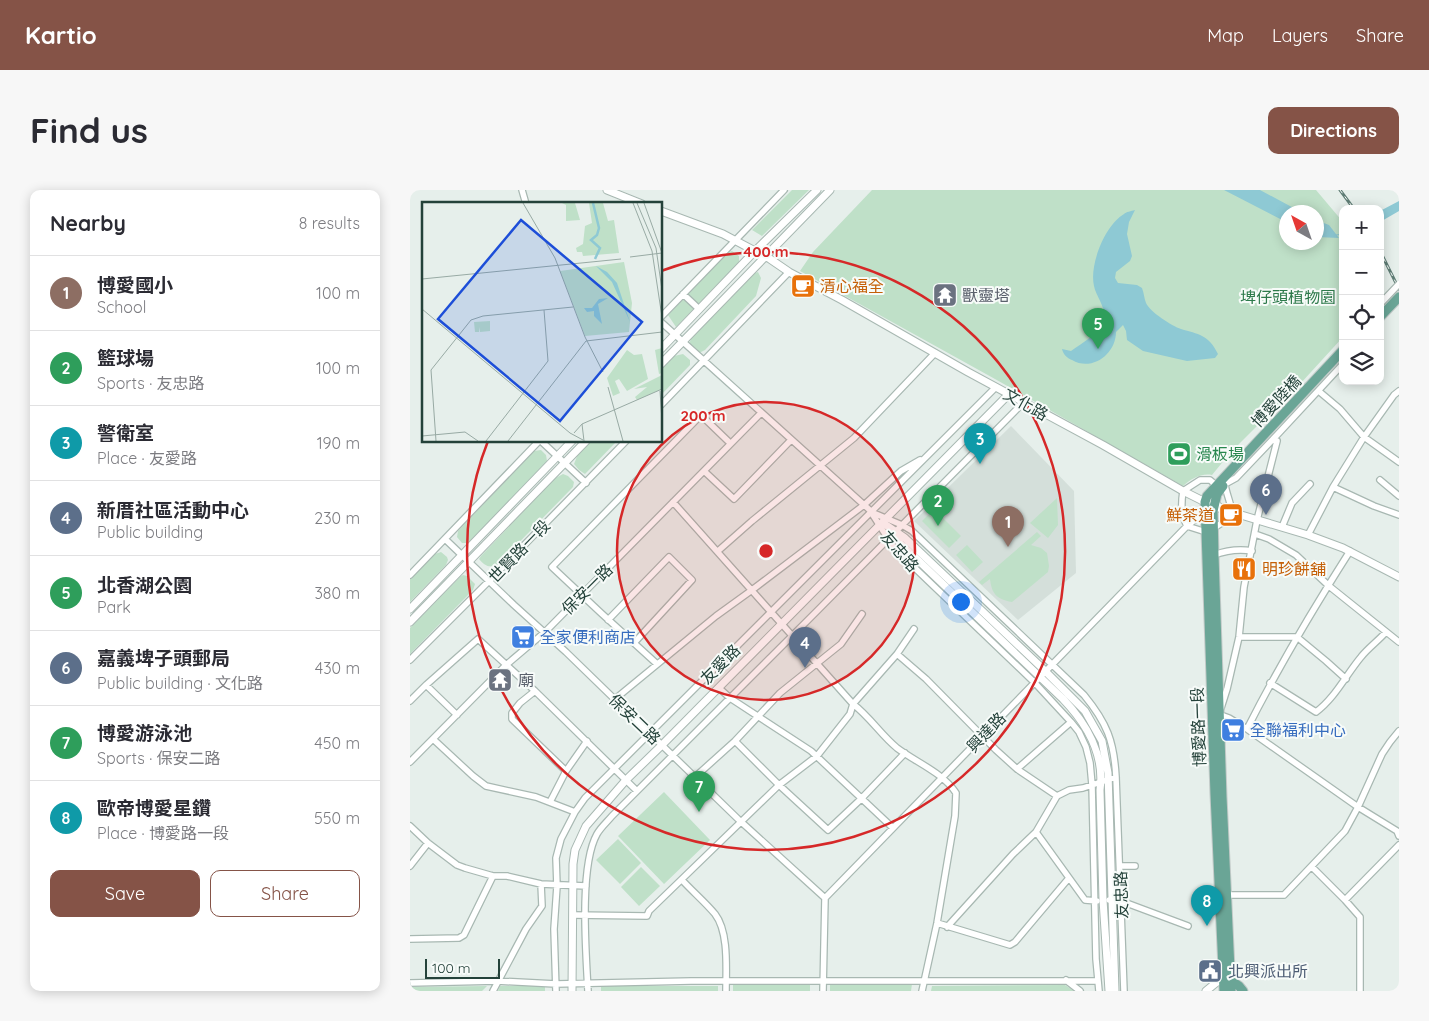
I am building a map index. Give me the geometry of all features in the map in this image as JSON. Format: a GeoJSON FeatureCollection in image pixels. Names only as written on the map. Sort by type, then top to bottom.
{"type":"FeatureCollection","features":[{"type":"Feature","properties":{"kind":"main road"},"geometry":{"type":"LineString","coordinates":[[1384,306],[1399,289]]}},
{"type":"Feature","properties":{"kind":"main road"},"geometry":{"type":"LineString","coordinates":[[1384,313],[1399,297]]}},
{"type":"Feature","properties":{"kind":"main road","name":"博愛陸橋"},"geometry":{"type":"LineString","coordinates":[[1232,474],[1339,354]]}},
{"type":"Feature","properties":{"kind":"main road","name":"博愛陸橋"},"geometry":{"type":"LineString","coordinates":[[1232,474],[1339,362]]}},
{"type":"Feature","properties":{"kind":"main road","name":"博愛路一段"},"geometry":{"type":"LineString","coordinates":[[1223,895],[1214,555],[1205,512],[1208,496],[1232,474]]}},
{"type":"Feature","properties":{"kind":"main road","name":"博愛路一段"},"geometry":{"type":"LineString","coordinates":[[1221,484],[1217,494],[1210,530],[1212,708],[1227,980],[1231,991]]}},
{"type":"Feature","properties":{"kind":"main road"},"geometry":{"type":"LineString","coordinates":[[1227,980],[1239,986],[1243,991]]}},
{"type":"Feature","properties":{"kind":"main road","name":"博愛路一段"},"geometry":{"type":"LineString","coordinates":[[1224,991],[1227,980]]}},
{"type":"Feature","properties":{"kind":"street"},"geometry":{"type":"LineString","coordinates":[[607,190],[637,202]]}},
{"type":"Feature","properties":{"kind":"street"},"geometry":{"type":"LineString","coordinates":[[662,316],[784,190]]}},
{"type":"Feature","properties":{"kind":"street"},"geometry":{"type":"LineString","coordinates":[[662,348],[818,190]]}},
{"type":"Feature","properties":{"kind":"street"},"geometry":{"type":"LineString","coordinates":[[662,363],[830,190]]}},
{"type":"Feature","properties":{"kind":"street","name":"文化路"},"geometry":{"type":"LineString","coordinates":[[662,211],[723,234],[996,387],[1103,444],[1183,491],[1206,502],[1215,503],[1221,509],[1232,513],[1308,535],[1350,551],[1399,577]]}},
{"type":"Feature","properties":{"kind":"street"},"geometry":{"type":"LineString","coordinates":[[662,404],[789,272]]}},
{"type":"Feature","properties":{"kind":"street"},"geometry":{"type":"LineString","coordinates":[[1384,300],[1399,284]]}},
{"type":"Feature","properties":{"kind":"street"},"geometry":{"type":"LineString","coordinates":[[683,294],[699,309]]}},
{"type":"Feature","properties":{"kind":"street"},"geometry":{"type":"LineString","coordinates":[[1384,318],[1399,302]]}},
{"type":"Feature","properties":{"kind":"street"},"geometry":{"type":"LineString","coordinates":[[662,323],[883,523]]}},
{"type":"Feature","properties":{"kind":"street"},"geometry":{"type":"LineString","coordinates":[[1232,474],[1339,350]]}},
{"type":"Feature","properties":{"kind":"street"},"geometry":{"type":"LineString","coordinates":[[718,551],[854,438],[935,353]]}},
{"type":"Feature","properties":{"kind":"street"},"geometry":{"type":"LineString","coordinates":[[1232,474],[1278,436],[1339,368]]}},
{"type":"Feature","properties":{"kind":"street","name":"友愛路"},"geometry":{"type":"LineString","coordinates":[[556,988],[554,929],[557,886],[556,858],[561,839],[575,812],[585,798],[996,387]]}},
{"type":"Feature","properties":{"kind":"street"},"geometry":{"type":"LineString","coordinates":[[1308,535],[1333,487],[1364,437],[1394,395],[1399,392]]}},
{"type":"Feature","properties":{"kind":"street"},"geometry":{"type":"LineString","coordinates":[[1321,393],[1340,409],[1364,437],[1399,462]]}},
{"type":"Feature","properties":{"kind":"street","name":"友愛路"},"geometry":{"type":"LineString","coordinates":[[571,988],[575,850],[586,826],[626,780],[1009,394]]}},
{"type":"Feature","properties":{"kind":"street","name":"友愛路"},"geometry":{"type":"LineString","coordinates":[[588,991],[586,886],[589,856],[597,834],[612,816],[1018,408],[1022,401]]}},
{"type":"Feature","properties":{"kind":"street","name":"保安一路"},"geometry":{"type":"LineString","coordinates":[[410,762],[506,665],[545,632],[761,413]]}},
{"type":"Feature","properties":{"kind":"street"},"geometry":{"type":"LineString","coordinates":[[657,664],[552,567],[701,415],[730,443]]}},
{"type":"Feature","properties":{"kind":"street"},"geometry":{"type":"LineString","coordinates":[[704,471],[734,499],[791,440]]}},
{"type":"Feature","properties":{"kind":"street"},"geometry":{"type":"LineString","coordinates":[[1219,715],[1227,690],[1239,637],[1244,587],[1257,520],[1276,440]]}},
{"type":"Feature","properties":{"kind":"street"},"geometry":{"type":"LineString","coordinates":[[410,575],[539,442]]}},
{"type":"Feature","properties":{"kind":"street"},"geometry":{"type":"LineString","coordinates":[[541,442],[586,483]]}},
{"type":"Feature","properties":{"kind":"street"},"geometry":{"type":"LineString","coordinates":[[410,609],[571,442]]}},
{"type":"Feature","properties":{"kind":"street","name":"世賢路一段"},"geometry":{"type":"LineString","coordinates":[[410,622],[585,442]]}},
{"type":"Feature","properties":{"kind":"street","name":"世賢路一段"},"geometry":{"type":"LineString","coordinates":[[410,660],[490,582],[625,442]]}},
{"type":"Feature","properties":{"kind":"street"},"geometry":{"type":"LineString","coordinates":[[615,700],[716,616],[864,505],[901,471],[927,456]]}},
{"type":"Feature","properties":{"kind":"street"},"geometry":{"type":"LineString","coordinates":[[1200,480],[1210,480],[1221,484],[1231,504],[1232,513],[1225,521],[1210,530],[1187,526],[1181,509],[1183,491],[1200,480]]}},
{"type":"Feature","properties":{"kind":"street"},"geometry":{"type":"LineString","coordinates":[[1380,480],[1399,496]]}},
{"type":"Feature","properties":{"kind":"street"},"geometry":{"type":"LineString","coordinates":[[1282,527],[1292,503],[1310,484]]}},
{"type":"Feature","properties":{"kind":"street"},"geometry":{"type":"LineString","coordinates":[[1333,487],[1399,515]]}},
{"type":"Feature","properties":{"kind":"street"},"geometry":{"type":"LineString","coordinates":[[673,502],[853,704],[864,712],[896,747],[942,777],[956,793],[956,816],[937,923],[922,991]]}},
{"type":"Feature","properties":{"kind":"street","name":"興達路"},"geometry":{"type":"LineString","coordinates":[[825,898],[1187,526],[1215,503]]}},
{"type":"Feature","properties":{"kind":"street","name":"友忠路"},"geometry":{"type":"LineString","coordinates":[[883,523],[902,525],[912,531],[1084,695],[1099,714],[1113,746],[1116,777],[1124,991]]}},
{"type":"Feature","properties":{"kind":"street","name":"友忠路"},"geometry":{"type":"LineString","coordinates":[[883,523],[892,535],[1086,711],[1099,734],[1104,749],[1109,780],[1115,991]]}},
{"type":"Feature","properties":{"kind":"street"},"geometry":{"type":"LineString","coordinates":[[1255,534],[1269,539],[1296,555],[1329,586],[1399,642]]}},
{"type":"Feature","properties":{"kind":"street","name":"友忠路"},"geometry":{"type":"LineString","coordinates":[[892,535],[894,548],[1035,683],[1072,722],[1082,737],[1090,763],[1092,785],[1096,959],[1099,991]]}},
{"type":"Feature","properties":{"kind":"street","name":"保安二路"},"geometry":{"type":"LineString","coordinates":[[445,539],[545,632],[742,822],[825,898]]}},
{"type":"Feature","properties":{"kind":"street"},"geometry":{"type":"LineString","coordinates":[[1214,555],[1245,550],[1252,551]]}},
{"type":"Feature","properties":{"kind":"street"},"geometry":{"type":"LineString","coordinates":[[1247,729],[1296,637],[1350,551]]}},
{"type":"Feature","properties":{"kind":"street"},"geometry":{"type":"LineString","coordinates":[[608,620],[669,557],[692,580],[634,643]]}},
{"type":"Feature","properties":{"kind":"street"},"geometry":{"type":"LineString","coordinates":[[695,777],[735,742],[780,693],[841,644],[862,614]]}},
{"type":"Feature","properties":{"kind":"street"},"geometry":{"type":"LineString","coordinates":[[573,915],[647,916],[649,911],[779,785],[817,756],[850,714],[853,704],[897,654],[914,629]]}},
{"type":"Feature","properties":{"kind":"street"},"geometry":{"type":"LineString","coordinates":[[1270,683],[1316,712],[1322,708],[1346,679],[1361,657],[1386,632]]}},
{"type":"Feature","properties":{"kind":"street"},"geometry":{"type":"LineString","coordinates":[[1239,637],[1296,637],[1346,679]]}},
{"type":"Feature","properties":{"kind":"street"},"geometry":{"type":"LineString","coordinates":[[410,701],[426,684],[478,639],[587,741],[637,791]]}},
{"type":"Feature","properties":{"kind":"street"},"geometry":{"type":"LineString","coordinates":[[897,654],[926,679],[1017,769],[1057,796]]}},
{"type":"Feature","properties":{"kind":"street","name":"友忠路"},"geometry":{"type":"LineString","coordinates":[[1043,674],[1075,712],[1088,732],[1097,752],[1101,782],[1103,900],[1109,991]]}},
{"type":"Feature","properties":{"kind":"street"},"geometry":{"type":"LineString","coordinates":[[426,684],[457,715]]}},
{"type":"Feature","properties":{"kind":"street"},"geometry":{"type":"LineString","coordinates":[[719,688],[730,698],[811,751],[893,828]]}},
{"type":"Feature","properties":{"kind":"street"},"geometry":{"type":"LineString","coordinates":[[534,691],[512,713],[512,719],[566,771]]}},
{"type":"Feature","properties":{"kind":"street"},"geometry":{"type":"LineString","coordinates":[[1212,708],[1219,715],[1230,718],[1247,729],[1358,807],[1397,831],[1399,836]]}},
{"type":"Feature","properties":{"kind":"street"},"geometry":{"type":"LineString","coordinates":[[1017,769],[1072,722]]}},
{"type":"Feature","properties":{"kind":"street"},"geometry":{"type":"LineString","coordinates":[[1223,895],[1284,894],[1345,831],[1382,754],[1399,732]]}},
{"type":"Feature","properties":{"kind":"street"},"geometry":{"type":"LineString","coordinates":[[433,739],[486,786],[536,796],[575,812]]}},
{"type":"Feature","properties":{"kind":"street"},"geometry":{"type":"LineString","coordinates":[[550,802],[566,771],[587,741]]}},
{"type":"Feature","properties":{"kind":"street"},"geometry":{"type":"LineString","coordinates":[[735,742],[828,830],[905,753]]}},
{"type":"Feature","properties":{"kind":"street"},"geometry":{"type":"LineString","coordinates":[[947,927],[1013,854],[1036,832],[1057,796],[1069,790],[1116,777]]}},
{"type":"Feature","properties":{"kind":"street"},"geometry":{"type":"LineString","coordinates":[[410,826],[428,843],[465,868],[493,876],[507,876],[542,884],[586,886]]}},
{"type":"Feature","properties":{"kind":"street"},"geometry":{"type":"LineString","coordinates":[[1036,832],[1085,900],[1121,900],[1188,926]]}},
{"type":"Feature","properties":{"kind":"street"},"geometry":{"type":"LineString","coordinates":[[410,866],[428,843]]}},
{"type":"Feature","properties":{"kind":"street"},"geometry":{"type":"LineString","coordinates":[[1345,900],[1399,845]]}},
{"type":"Feature","properties":{"kind":"street"},"geometry":{"type":"LineString","coordinates":[[1120,866],[1136,866]]}},
{"type":"Feature","properties":{"kind":"street"},"geometry":{"type":"LineString","coordinates":[[1312,867],[1360,917],[1360,991]]}},
{"type":"Feature","properties":{"kind":"street"},"geometry":{"type":"LineString","coordinates":[[410,939],[459,938],[464,936],[493,876]]}},
{"type":"Feature","properties":{"kind":"street"},"geometry":{"type":"LineString","coordinates":[[937,923],[1010,945],[1015,942],[1069,878]]}},
{"type":"Feature","properties":{"kind":"street"},"geometry":{"type":"LineString","coordinates":[[682,880],[716,916],[724,935],[726,991]]}},
{"type":"Feature","properties":{"kind":"street"},"geometry":{"type":"LineString","coordinates":[[493,991],[526,929],[542,906],[542,884]]}},
{"type":"Feature","properties":{"kind":"street"},"geometry":{"type":"LineString","coordinates":[[822,991],[825,898]]}},
{"type":"Feature","properties":{"kind":"street"},"geometry":{"type":"LineString","coordinates":[[1065,980],[1080,991]]}},
{"type":"Feature","properties":{"kind":"street"},"geometry":{"type":"LineString","coordinates":[[1206,991],[1217,982],[1227,980]]}},
{"type":"Feature","properties":{"kind":"street"},"geometry":{"type":"LineString","coordinates":[[410,983],[497,981],[571,988],[588,984],[726,981],[1098,981]]}},
{"type":"Feature","properties":{"kind":"shaded area"},"geometry":{"type":"Polygon","coordinates":[[[1011,426],[1074,491],[1076,573],[1018,620],[914,521],[1011,426]]]}},
{"type":"Feature","properties":{"kind":"green space"},"geometry":{"type":"Polygon","coordinates":[[[792,190],[809,190],[762,236],[752,230],[792,190]]]}},
{"type":"Feature","properties":{"kind":"green space","name":"埤仔頭植物園"},"geometry":{"type":"Polygon","coordinates":[[[872,190],[1316,190],[1339,217],[1339,341],[1279,407],[1264,419],[1230,453],[1212,475],[1196,477],[1183,486],[800,271],[813,252],[872,190]]]}},
{"type":"Feature","properties":{"kind":"green space"},"geometry":{"type":"Polygon","coordinates":[[[732,251],[739,256],[739,263],[676,327],[668,315],[727,253],[732,251]]]}},
{"type":"Feature","properties":{"kind":"green space"},"geometry":{"type":"Polygon","coordinates":[[[758,272],[761,278],[756,296],[705,350],[696,352],[689,344],[691,339],[758,272]]]}},
{"type":"Feature","properties":{"kind":"green space"},"geometry":{"type":"Polygon","coordinates":[[[683,354],[690,360],[690,365],[662,394],[662,369],[674,356],[683,354]]]}},
{"type":"Feature","properties":{"kind":"green space"},"geometry":{"type":"Polygon","coordinates":[[[590,442],[616,442],[585,474],[574,464],[578,454],[590,442]]]}},
{"type":"Feature","properties":{"kind":"green space"},"geometry":{"type":"Polygon","coordinates":[[[541,450],[546,455],[547,461],[472,540],[462,543],[457,537],[458,531],[534,451],[541,450]]]}},
{"type":"Feature","properties":{"kind":"green space"},"geometry":{"type":"Polygon","coordinates":[[[563,474],[574,482],[573,487],[497,565],[487,566],[483,563],[479,559],[481,556],[554,479],[563,474]]]}},
{"type":"Feature","properties":{"kind":"green space"},"geometry":{"type":"Polygon","coordinates":[[[1057,498],[1058,525],[1048,538],[1030,523],[1057,498]]]}},
{"type":"Feature","properties":{"kind":"green space"},"geometry":{"type":"Polygon","coordinates":[[[934,509],[961,536],[949,548],[922,521],[934,509]]]}},
{"type":"Feature","properties":{"kind":"green space"},"geometry":{"type":"Polygon","coordinates":[[[1037,532],[1041,536],[1031,545],[1041,548],[1047,553],[1048,572],[1012,602],[996,595],[990,579],[982,585],[979,582],[1037,532]]]}},
{"type":"Feature","properties":{"kind":"green space"},"geometry":{"type":"Polygon","coordinates":[[[967,545],[983,562],[972,572],[956,555],[967,545]]]}},
{"type":"Feature","properties":{"kind":"green space"},"geometry":{"type":"Polygon","coordinates":[[[441,552],[447,557],[446,565],[410,602],[410,579],[435,554],[441,552]]]}},
{"type":"Feature","properties":{"kind":"green space"},"geometry":{"type":"Polygon","coordinates":[[[463,575],[467,576],[475,584],[473,590],[410,654],[410,628],[463,575]]]}},
{"type":"Feature","properties":{"kind":"green space"},"geometry":{"type":"Polygon","coordinates":[[[664,792],[710,840],[664,884],[618,836],[664,792]]]}},
{"type":"Feature","properties":{"kind":"green space"},"geometry":{"type":"Polygon","coordinates":[[[618,839],[641,863],[620,884],[596,860],[618,839]]]}},
{"type":"Feature","properties":{"kind":"green space"},"geometry":{"type":"Polygon","coordinates":[[[641,867],[660,886],[639,906],[621,887],[641,867]]]}},
{"type":"Feature","properties":{"kind":"green space"},"geometry":{"type":"Polygon","coordinates":[[[810,984],[810,991],[733,991],[733,985],[810,984]]]}},
{"type":"Feature","properties":{"kind":"green space"},"geometry":{"type":"Polygon","coordinates":[[[830,984],[912,984],[911,991],[830,991],[830,984]]]}},
{"type":"Feature","properties":{"kind":"green space"},"geometry":{"type":"Polygon","coordinates":[[[1065,985],[1074,991],[931,991],[932,986],[1065,985]]]}},
{"type":"Feature","properties":{"kind":"green space"},"geometry":{"type":"Polygon","coordinates":[[[487,986],[482,991],[410,991],[410,987],[487,986]]]}},
{"type":"Feature","properties":{"kind":"green space"},"geometry":{"type":"Polygon","coordinates":[[[500,986],[545,986],[545,991],[498,991],[500,986]]]}},
{"type":"Feature","properties":{"kind":"green space"},"geometry":{"type":"Polygon","coordinates":[[[601,986],[718,986],[718,991],[601,991],[601,986]]]}},
{"type":"Feature","properties":{"kind":"water"},"geometry":{"type":"Polygon","coordinates":[[[1224,190],[1260,190],[1288,205],[1279,205],[1279,218],[1224,190]]]}},
{"type":"Feature","properties":{"kind":"water"},"geometry":{"type":"Polygon","coordinates":[[[1399,201],[1399,211],[1384,220],[1384,209],[1399,201]]]}},
{"type":"Feature","properties":{"kind":"water"},"geometry":{"type":"Polygon","coordinates":[[[1135,210],[1129,222],[1127,234],[1132,256],[1130,261],[1116,272],[1115,278],[1118,283],[1137,285],[1142,288],[1148,307],[1162,318],[1177,327],[1207,339],[1218,354],[1215,358],[1187,361],[1143,351],[1127,340],[1123,325],[1116,332],[1112,347],[1102,359],[1087,364],[1080,363],[1068,358],[1063,353],[1062,349],[1071,351],[1097,331],[1103,323],[1104,314],[1095,290],[1093,277],[1096,257],[1105,236],[1117,219],[1125,213],[1135,210]]]}},
{"type":"Feature","properties":{"kind":"water"},"geometry":{"type":"Polygon","coordinates":[[[1324,223],[1329,225],[1339,238],[1324,237],[1324,223]]]}},
{"type":"Feature","properties":{"kind":"railway"},"geometry":{"type":"LineString","coordinates":[[1340,190],[1351,205]]}},
{"type":"Feature","properties":{"kind":"railway"},"geometry":{"type":"LineString","coordinates":[[1384,259],[1399,289]]}},
{"type":"Feature","properties":{"kind":"place","name":"清心福全"},"geometry":{"type":"Point","coordinates":[803,286]}},
{"type":"Feature","properties":{"kind":"place","name":"獸靈塔"},"geometry":{"type":"Point","coordinates":[945,295]}},
{"type":"Feature","properties":{"kind":"place","name":"北香湖公園"},"geometry":{"type":"Point","coordinates":[1098,349]}},
{"type":"Feature","properties":{"kind":"place","name":"滑板場"},"geometry":{"type":"Point","coordinates":[1179,454]}},
{"type":"Feature","properties":{"kind":"place","name":"警衛室"},"geometry":{"type":"Point","coordinates":[980,464]}},
{"type":"Feature","properties":{"kind":"place","name":"鮮茶道"},"geometry":{"type":"Point","coordinates":[1231,515]}},
{"type":"Feature","properties":{"kind":"place","name":"嘉義埤子頭郵局"},"geometry":{"type":"Point","coordinates":[1266,515]}},
{"type":"Feature","properties":{"kind":"place","name":"籃球場"},"geometry":{"type":"Point","coordinates":[938,526]}},
{"type":"Feature","properties":{"kind":"place","name":"博愛國小"},"geometry":{"type":"Point","coordinates":[1008,547]}},
{"type":"Feature","properties":{"kind":"place","name":"明珍餅舖"},"geometry":{"type":"Point","coordinates":[1244,569]}},
{"type":"Feature","properties":{"kind":"place","name":"全家便利商店"},"geometry":{"type":"Point","coordinates":[523,637]}},
{"type":"Feature","properties":{"kind":"place","name":"新厝社區活動中心"},"geometry":{"type":"Point","coordinates":[805,668]}},
{"type":"Feature","properties":{"kind":"place","name":"廟"},"geometry":{"type":"Point","coordinates":[500,680]}},
{"type":"Feature","properties":{"kind":"place","name":"全聯福利中心"},"geometry":{"type":"Point","coordinates":[1233,730]}},
{"type":"Feature","properties":{"kind":"place","name":"博愛游泳池"},"geometry":{"type":"Point","coordinates":[699,812]}},
{"type":"Feature","properties":{"kind":"place","name":"歐帝博愛星鑽"},"geometry":{"type":"Point","coordinates":[1207,926]}},
{"type":"Feature","properties":{"kind":"place","name":"北興派出所"},"geometry":{"type":"Point","coordinates":[1210,971]}}]}
